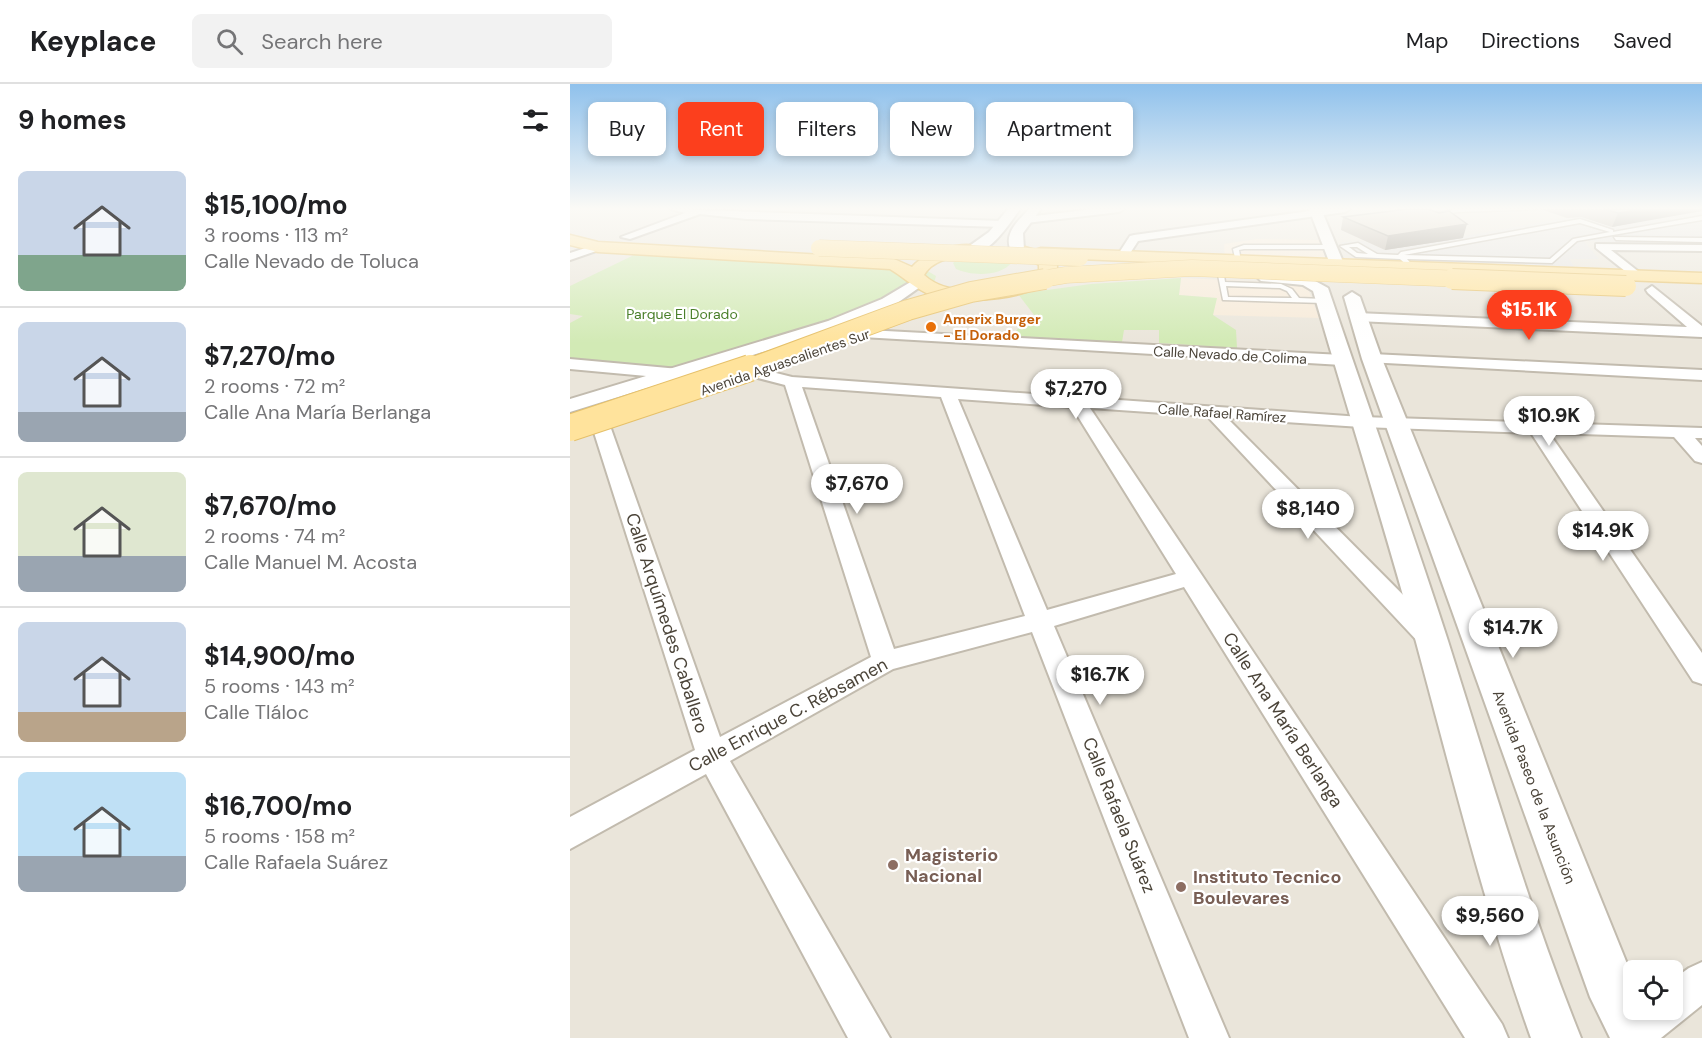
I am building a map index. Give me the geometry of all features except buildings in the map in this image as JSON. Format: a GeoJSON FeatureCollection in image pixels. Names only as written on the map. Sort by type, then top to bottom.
{"type":"FeatureCollection","features":[{"type":"Feature","properties":{"kind":"main road","name":"Avenida Aguascalientes Sur"},"geometry":{"type":"LineString","coordinates":[[714,254],[894,264],[935,290],[960,294],[1000,292],[1023,287],[1042,278],[1049,268],[1043,258],[1034,254]]}},
{"type":"Feature","properties":{"kind":"main road","name":"Avenida Aguascalientes Sur"},"geometry":{"type":"LineString","coordinates":[[917,279],[924,264],[957,254]]}},
{"type":"Feature","properties":{"kind":"main road"},"geometry":{"type":"LineString","coordinates":[[963,254],[1184,262]]}},
{"type":"Feature","properties":{"kind":"main road","name":"Avenida Aguascalientes Sur"},"geometry":{"type":"LineString","coordinates":[[1097,254],[1238,261],[1294,254]]}},
{"type":"Feature","properties":{"kind":"main road","name":"Avenida Aguascalientes Sur"},"geometry":{"type":"LineString","coordinates":[[1300,254],[1337,264],[1406,262],[1635,275],[1700,285]]}},
{"type":"Feature","properties":{"kind":"main road"},"geometry":{"type":"LineString","coordinates":[[1111,277],[1095,275],[1082,266],[1091,260],[1123,256]]}},
{"type":"Feature","properties":{"kind":"main road","name":"Avenida Aguascalientes Sur"},"geometry":{"type":"LineString","coordinates":[[570,411],[900,305],[963,288],[1083,268],[1184,262],[1700,285]]}},
{"type":"Feature","properties":{"kind":"main road","name":"Avenida Aguascalientes Sur"},"geometry":{"type":"LineString","coordinates":[[570,428],[712,382],[908,309],[980,290],[1066,275],[1192,268],[1700,285]]}},
{"type":"Feature","properties":{"kind":"main road"},"geometry":{"type":"LineString","coordinates":[[1023,287],[1158,274],[1223,278],[1338,299],[1652,290],[1700,285]]}},
{"type":"Feature","properties":{"kind":"street"},"geometry":{"type":"LineString","coordinates":[[1332,254],[1337,264]]}},
{"type":"Feature","properties":{"kind":"street"},"geometry":{"type":"LineString","coordinates":[[1609,254],[1635,275]]}},
{"type":"Feature","properties":{"kind":"street"},"geometry":{"type":"LineString","coordinates":[[1223,278],[1306,281],[1338,299],[1702,332]]}},
{"type":"Feature","properties":{"kind":"street","name":"Avenida Aguascalientes Sur"},"geometry":{"type":"LineString","coordinates":[[570,406],[679,374],[864,313],[895,299],[917,279]]}},
{"type":"Feature","properties":{"kind":"street"},"geometry":{"type":"LineString","coordinates":[[1652,290],[1702,332]]}},
{"type":"Feature","properties":{"kind":"street","name":"Avenida Aguascalientes Sur"},"geometry":{"type":"LineString","coordinates":[[570,432],[760,374],[956,303],[1000,292]]}},
{"type":"Feature","properties":{"kind":"street","name":"Avenida Paseo de la Asunción"},"geometry":{"type":"LineString","coordinates":[[1338,299],[1357,360],[1361,422],[1431,639],[1491,845],[1556,1038]]}},
{"type":"Feature","properties":{"kind":"street","name":"Calle Nevado de Colima"},"geometry":{"type":"LineString","coordinates":[[867,334],[1357,360],[1702,375]]}},
{"type":"Feature","properties":{"kind":"street","name":"Avenida Paseo de la Asunción"},"geometry":{"type":"LineString","coordinates":[[1357,360],[1397,424],[1607,980],[1635,1036]]}},
{"type":"Feature","properties":{"kind":"street"},"geometry":{"type":"LineString","coordinates":[[570,364],[679,374]]}},
{"type":"Feature","properties":{"kind":"street","name":"Calle Rafael Ramírez"},"geometry":{"type":"LineString","coordinates":[[760,374],[792,382],[1213,413],[1397,424],[1702,433]]}},
{"type":"Feature","properties":{"kind":"street"},"geometry":{"type":"LineString","coordinates":[[792,382],[885,661]]}},
{"type":"Feature","properties":{"kind":"street","name":"Calle Rafaela Suárez"},"geometry":{"type":"LineString","coordinates":[[947,393],[1209,1038]]}},
{"type":"Feature","properties":{"kind":"street","name":"Calle Ana María Berlanga"},"geometry":{"type":"LineString","coordinates":[[1078,403],[1488,1038]]}},
{"type":"Feature","properties":{"kind":"street"},"geometry":{"type":"LineString","coordinates":[[1213,413],[1431,639]]}},
{"type":"Feature","properties":{"kind":"street","name":"Calle Arquímedes Caballero"},"geometry":{"type":"LineString","coordinates":[[600,423],[712,757],[870,1038]]}},
{"type":"Feature","properties":{"kind":"street"},"geometry":{"type":"LineString","coordinates":[[1537,429],[1702,674]]}},
{"type":"Feature","properties":{"kind":"street"},"geometry":{"type":"LineString","coordinates":[[1679,432],[1702,457]]}},
{"type":"Feature","properties":{"kind":"street","name":"Calle Enrique C. Rébsamen"},"geometry":{"type":"LineString","coordinates":[[570,834],[885,661],[1041,621],[1191,577]]}},
{"type":"Feature","properties":{"kind":"street"},"geometry":{"type":"LineString","coordinates":[[1683,996],[1702,981]]}},
{"type":"Feature","properties":{"kind":"street"},"geometry":{"type":"LineString","coordinates":[[1635,1036],[1654,1020]]}},
{"type":"Feature","properties":{"kind":"lane"},"geometry":{"type":"LineString","coordinates":[[1404,254],[1401,254],[1406,262]]}},
{"type":"Feature","properties":{"kind":"lane"},"geometry":{"type":"LineString","coordinates":[[1376,256],[1406,262],[1552,261],[1560,254]]}},
{"type":"Feature","properties":{"kind":"lane"},"geometry":{"type":"LineString","coordinates":[[1223,278],[1281,286],[1290,290],[1338,299],[1226,299],[1223,278]]}},
{"type":"Feature","properties":{"kind":"shaded area"},"geometry":{"type":"Polygon","coordinates":[[[570,254],[1702,254],[1702,1038],[570,1038],[570,254]]]}},
{"type":"Feature","properties":{"kind":"shaded area"},"geometry":{"type":"Polygon","coordinates":[[[1225,254],[1327,254],[1330,261],[1225,259],[1225,254]]]}},
{"type":"Feature","properties":{"kind":"shaded area"},"geometry":{"type":"Polygon","coordinates":[[[1346,254],[1594,254],[1599,259],[1569,259],[1575,268],[1370,261],[1369,258],[1346,254]]]}},
{"type":"Feature","properties":{"kind":"shaded area"},"geometry":{"type":"Polygon","coordinates":[[[1181,278],[1295,283],[1309,291],[1319,318],[1213,315],[1216,298],[1179,295],[1181,278]]]}},
{"type":"Feature","properties":{"kind":"green space","name":"Parque El Dorado"},"geometry":{"type":"Polygon","coordinates":[[[634,255],[921,267],[936,276],[934,283],[876,311],[689,371],[570,361],[570,323],[583,316],[570,314],[570,286],[634,255]]]}},
{"type":"Feature","properties":{"kind":"green space"},"geometry":{"type":"Polygon","coordinates":[[[956,260],[1012,262],[1007,267],[993,273],[977,274],[956,269],[953,263],[956,260]]]}},
{"type":"Feature","properties":{"kind":"green space"},"geometry":{"type":"Polygon","coordinates":[[[1181,278],[1179,295],[1217,298],[1213,315],[1236,330],[1237,348],[1159,343],[1159,330],[1124,330],[1122,342],[1010,338],[1022,324],[1041,324],[1018,294],[1091,284],[1181,278]]]}},
{"type":"Feature","properties":{"kind":"place","name":"Amerix Burger - El Dorado"},"geometry":{"type":"Point","coordinates":[931,327]}},
{"type":"Feature","properties":{"kind":"place","name":"Magisterio Nacional"},"geometry":{"type":"Point","coordinates":[893,865]}},
{"type":"Feature","properties":{"kind":"place","name":"Instituto Tecnico Boulevares"},"geometry":{"type":"Point","coordinates":[1181,887]}}]}
